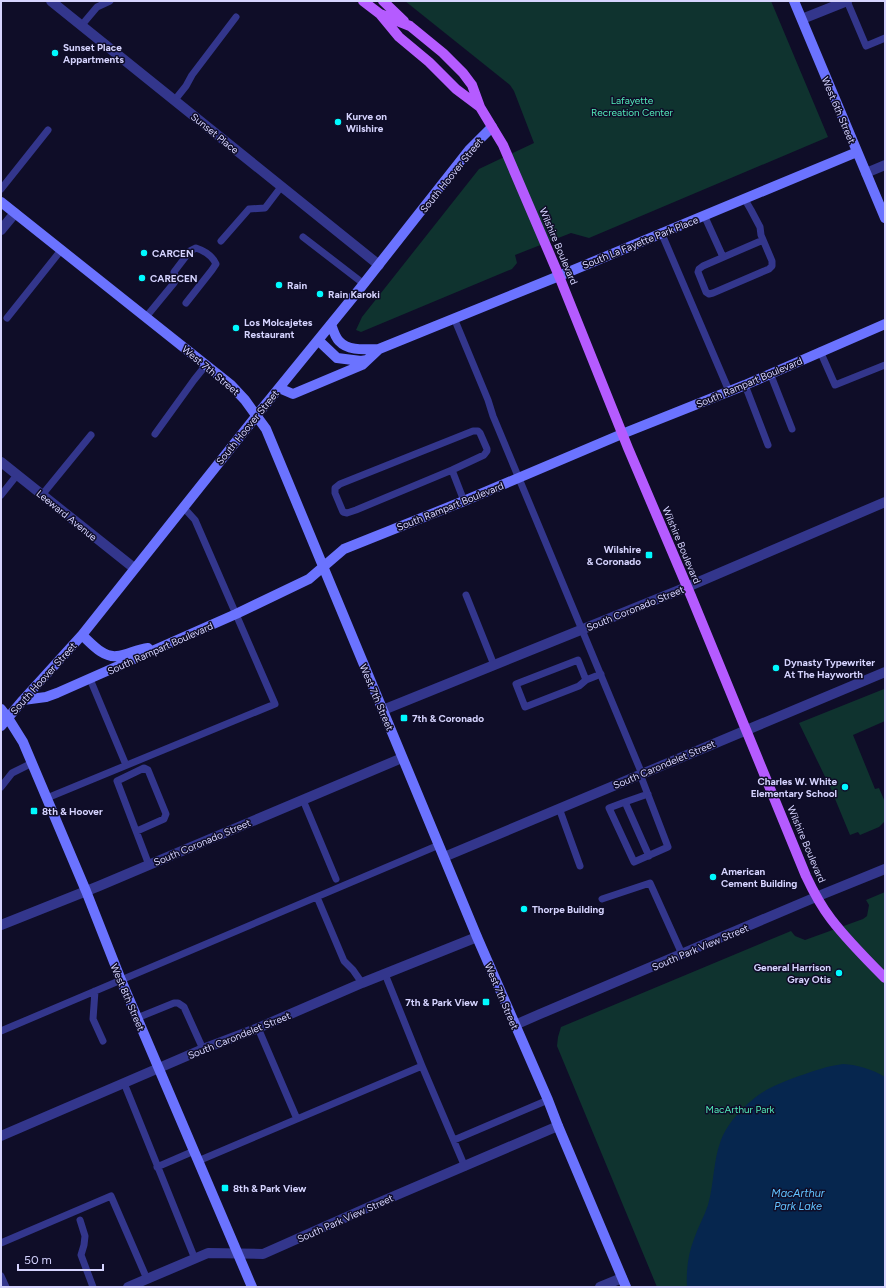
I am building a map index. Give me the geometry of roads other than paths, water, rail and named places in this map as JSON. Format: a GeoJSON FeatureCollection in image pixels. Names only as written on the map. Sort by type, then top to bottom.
{"type":"FeatureCollection","features":[{"type":"Feature","properties":{"kind":"main road","name":"Wilshire Boulevard"},"geometry":{"type":"LineString","coordinates":[[363,1],[380,14],[399,37],[429,62],[456,89],[480,107]]}},
{"type":"Feature","properties":{"kind":"main road"},"geometry":{"type":"LineString","coordinates":[[383,1],[410,26]]}},
{"type":"Feature","properties":{"kind":"main road","name":"Wilshire Boulevard"},"geometry":{"type":"LineString","coordinates":[[380,14],[410,26],[443,53],[472,85],[480,107],[506,153],[559,276],[622,434],[816,897],[842,934],[885,978]]}},
{"type":"Feature","properties":{"kind":"street","name":"Sunset Place"},"geometry":{"type":"LineString","coordinates":[[51,1],[379,265]]}},
{"type":"Feature","properties":{"kind":"street","name":"West 6th Street"},"geometry":{"type":"LineString","coordinates":[[794,1],[856,152],[885,218]]}},
{"type":"Feature","properties":{"kind":"street"},"geometry":{"type":"LineString","coordinates":[[802,19],[847,1]]}},
{"type":"Feature","properties":{"kind":"street","name":"South Hoover Street"},"geometry":{"type":"LineString","coordinates":[[1,726],[82,635],[134,568],[364,284],[470,150],[492,127]]}},
{"type":"Feature","properties":{"kind":"street","name":"South La Fayette Park Place"},"geometry":{"type":"LineString","coordinates":[[279,388],[293,394],[362,365],[379,349],[559,276],[661,232],[856,152]]}},
{"type":"Feature","properties":{"kind":"street"},"geometry":{"type":"LineString","coordinates":[[866,173],[885,165]]}},
{"type":"Feature","properties":{"kind":"street","name":"West 7th Street"},"geometry":{"type":"LineString","coordinates":[[1,202],[62,249],[231,385],[243,397],[257,415],[268,433],[477,937],[548,1100],[624,1282]]}},
{"type":"Feature","properties":{"kind":"street"},"geometry":{"type":"LineString","coordinates":[[1,230],[15,213]]}},
{"type":"Feature","properties":{"kind":"street","name":"South La Fayette Park Place"},"geometry":{"type":"LineString","coordinates":[[331,324],[340,342],[345,345],[353,349],[379,349]]}},
{"type":"Feature","properties":{"kind":"street","name":"South Rampart Boulevard"},"geometry":{"type":"LineString","coordinates":[[23,700],[46,697],[236,614],[309,579],[344,549],[729,391],[885,324]]}},
{"type":"Feature","properties":{"kind":"street"},"geometry":{"type":"LineString","coordinates":[[318,340],[337,358],[362,361],[367,360]]}},
{"type":"Feature","properties":{"kind":"street","name":"Leeward Avenue"},"geometry":{"type":"LineString","coordinates":[[1,462],[134,568]]}},
{"type":"Feature","properties":{"kind":"street","name":"South Coronado Street"},"geometry":{"type":"LineString","coordinates":[[383,710],[687,587],[885,502]]}},
{"type":"Feature","properties":{"kind":"street"},"geometry":{"type":"LineString","coordinates":[[82,635],[99,650],[109,655],[116,656],[142,648],[160,647]]}},
{"type":"Feature","properties":{"kind":"street","name":"South Carondelet Street"},"geometry":{"type":"LineString","coordinates":[[444,857],[885,672]]}},
{"type":"Feature","properties":{"kind":"street","name":"West 8th Street"},"geometry":{"type":"LineString","coordinates":[[1,709],[23,742],[86,891],[121,980],[252,1287]]}},
{"type":"Feature","properties":{"kind":"street","name":"South Coronado Street"},"geometry":{"type":"LineString","coordinates":[[1,925],[86,891],[402,758]]}},
{"type":"Feature","properties":{"kind":"street","name":"South Park View Street"},"geometry":{"type":"LineString","coordinates":[[515,1025],[885,869]]}},
{"type":"Feature","properties":{"kind":"street","name":"South Carondelet Street"},"geometry":{"type":"LineString","coordinates":[[1,1136],[203,1049],[258,1028],[362,983],[477,937]]}},
{"type":"Feature","properties":{"kind":"street","name":"South Park View Street"},"geometry":{"type":"LineString","coordinates":[[128,1287],[208,1253],[264,1254],[378,1203],[558,1126]]}},
{"type":"Feature","properties":{"kind":"street"},"geometry":{"type":"LineString","coordinates":[[600,1287],[624,1282]]}},
{"type":"Feature","properties":{"kind":"lane"},"geometry":{"type":"LineString","coordinates":[[81,26],[97,7],[110,1]]}},
{"type":"Feature","properties":{"kind":"lane"},"geometry":{"type":"LineString","coordinates":[[847,1],[866,46],[885,38]]}},
{"type":"Feature","properties":{"kind":"lane"},"geometry":{"type":"LineString","coordinates":[[174,101],[236,17]]}},
{"type":"Feature","properties":{"kind":"lane"},"geometry":{"type":"LineString","coordinates":[[1,189],[48,130]]}},
{"type":"Feature","properties":{"kind":"lane"},"geometry":{"type":"LineString","coordinates":[[221,241],[249,209],[265,208],[281,187]]}},
{"type":"Feature","properties":{"kind":"lane"},"geometry":{"type":"LineString","coordinates":[[744,198],[760,227],[763,240],[772,261],[772,266],[769,269],[709,294],[706,292],[698,272],[699,269],[763,240]]}},
{"type":"Feature","properties":{"kind":"lane"},"geometry":{"type":"LineString","coordinates":[[704,215],[723,257]]}},
{"type":"Feature","properties":{"kind":"lane"},"geometry":{"type":"LineString","coordinates":[[661,232],[729,391]]}},
{"type":"Feature","properties":{"kind":"lane"},"geometry":{"type":"LineString","coordinates":[[303,237],[364,284]]}},
{"type":"Feature","properties":{"kind":"lane"},"geometry":{"type":"LineString","coordinates":[[146,317],[174,283],[176,279],[174,272],[190,251],[196,248],[206,252],[214,259],[216,264],[186,303]]}},
{"type":"Feature","properties":{"kind":"lane"},"geometry":{"type":"LineString","coordinates":[[7,318],[62,249]]}},
{"type":"Feature","properties":{"kind":"lane"},"geometry":{"type":"LineString","coordinates":[[454,318],[518,477],[583,629],[641,774],[668,847],[634,862],[609,808],[648,794]]}},
{"type":"Feature","properties":{"kind":"lane"},"geometry":{"type":"LineString","coordinates":[[820,351],[836,385],[885,365]]}},
{"type":"Feature","properties":{"kind":"lane"},"geometry":{"type":"LineString","coordinates":[[155,434],[206,366]]}},
{"type":"Feature","properties":{"kind":"lane"},"geometry":{"type":"LineString","coordinates":[[770,373],[792,429]]}},
{"type":"Feature","properties":{"kind":"lane"},"geometry":{"type":"LineString","coordinates":[[745,384],[768,445]]}},
{"type":"Feature","properties":{"kind":"lane"},"geometry":{"type":"LineString","coordinates":[[472,431],[478,431],[487,452],[484,455],[452,470],[347,513],[343,512],[335,493],[335,488],[340,484],[472,431]]}},
{"type":"Feature","properties":{"kind":"lane"},"geometry":{"type":"LineString","coordinates":[[42,496],[91,435]]}},
{"type":"Feature","properties":{"kind":"lane"},"geometry":{"type":"LineString","coordinates":[[452,470],[464,501]]}},
{"type":"Feature","properties":{"kind":"lane"},"geometry":{"type":"LineString","coordinates":[[1,495],[17,475]]}},
{"type":"Feature","properties":{"kind":"lane"},"geometry":{"type":"LineString","coordinates":[[47,798],[274,704],[195,520],[183,507]]}},
{"type":"Feature","properties":{"kind":"lane"},"geometry":{"type":"LineString","coordinates":[[466,595],[494,665]]}},
{"type":"Feature","properties":{"kind":"lane"},"geometry":{"type":"LineString","coordinates":[[586,680],[578,660],[516,684],[525,707],[579,686],[586,680],[601,674]]}},
{"type":"Feature","properties":{"kind":"lane"},"geometry":{"type":"LineString","coordinates":[[90,679],[126,765]]}},
{"type":"Feature","properties":{"kind":"lane"},"geometry":{"type":"LineString","coordinates":[[1,787],[12,773],[32,763]]}},
{"type":"Feature","properties":{"kind":"lane"},"geometry":{"type":"LineString","coordinates":[[137,831],[164,819],[166,814],[148,770],[144,768],[117,781],[150,864]]}},
{"type":"Feature","properties":{"kind":"lane"},"geometry":{"type":"LineString","coordinates":[[303,800],[336,879]]}},
{"type":"Feature","properties":{"kind":"lane"},"geometry":{"type":"LineString","coordinates":[[625,802],[649,856]]}},
{"type":"Feature","properties":{"kind":"lane"},"geometry":{"type":"LineString","coordinates":[[559,808],[580,866]]}},
{"type":"Feature","properties":{"kind":"lane"},"geometry":{"type":"LineString","coordinates":[[1,1031],[439,845]]}},
{"type":"Feature","properties":{"kind":"lane"},"geometry":{"type":"LineString","coordinates":[[602,899],[650,883],[682,954]]}},
{"type":"Feature","properties":{"kind":"lane"},"geometry":{"type":"LineString","coordinates":[[317,897],[344,961],[353,970],[362,983]]}},
{"type":"Feature","properties":{"kind":"lane"},"geometry":{"type":"LineString","coordinates":[[385,974],[465,1167]]}},
{"type":"Feature","properties":{"kind":"lane"},"geometry":{"type":"LineString","coordinates":[[95,991],[93,1019],[103,1041]]}},
{"type":"Feature","properties":{"kind":"lane"},"geometry":{"type":"LineString","coordinates":[[137,1018],[174,1003],[178,1003],[184,1007],[203,1049]]}},
{"type":"Feature","properties":{"kind":"lane"},"geometry":{"type":"LineString","coordinates":[[258,1028],[297,1119]]}},
{"type":"Feature","properties":{"kind":"lane"},"geometry":{"type":"LineString","coordinates":[[157,1167],[196,1156],[297,1119],[422,1066]]}},
{"type":"Feature","properties":{"kind":"lane"},"geometry":{"type":"LineString","coordinates":[[124,1083],[194,1259]]}},
{"type":"Feature","properties":{"kind":"lane"},"geometry":{"type":"LineString","coordinates":[[454,1140],[548,1100]]}},
{"type":"Feature","properties":{"kind":"lane"},"geometry":{"type":"LineString","coordinates":[[1,1243],[111,1196],[147,1279]]}},
{"type":"Feature","properties":{"kind":"lane"},"geometry":{"type":"LineString","coordinates":[[80,1220],[85,1236],[81,1255],[93,1287]]}},
{"type":"Feature","properties":{"kind":"lane"},"geometry":{"type":"LineString","coordinates":[[1,1276],[6,1287]]}},
{"type":"Feature","properties":{"kind":"water","name":"MacArthur Park Lake"},"geometry":{"type":"Polygon","coordinates":[[[843,1064],[865,1068],[885,1077],[885,1287],[687,1287],[687,1269],[690,1251],[708,1205],[718,1148],[726,1129],[745,1106],[766,1090],[815,1071],[843,1064]]]}},
{"type":"Feature","properties":{"kind":"place","name":"Sunset Place Appartments"},"geometry":{"type":"Point","coordinates":[55,53]}},
{"type":"Feature","properties":{"kind":"place","name":"Kurve on Wilshire"},"geometry":{"type":"Point","coordinates":[338,122]}},
{"type":"Feature","properties":{"kind":"place","name":"CARCEN"},"geometry":{"type":"Point","coordinates":[144,253]}},
{"type":"Feature","properties":{"kind":"place","name":"CARECEN"},"geometry":{"type":"Point","coordinates":[142,278]}},
{"type":"Feature","properties":{"kind":"place","name":"Rain"},"geometry":{"type":"Point","coordinates":[279,285]}},
{"type":"Feature","properties":{"kind":"place","name":"Rain Karoki"},"geometry":{"type":"Point","coordinates":[320,294]}},
{"type":"Feature","properties":{"kind":"place","name":"Los Molcajetes Restaurant"},"geometry":{"type":"Point","coordinates":[236,328]}},
{"type":"Feature","properties":{"kind":"place","name":"Wilshire & Coronado"},"geometry":{"type":"Point","coordinates":[649,555]}},
{"type":"Feature","properties":{"kind":"place","name":"Dynasty Typewriter At The Hayworth"},"geometry":{"type":"Point","coordinates":[776,668]}},
{"type":"Feature","properties":{"kind":"place","name":"7th & Coronado"},"geometry":{"type":"Point","coordinates":[404,718]}},
{"type":"Feature","properties":{"kind":"place","name":"Charles W. White Elementary School"},"geometry":{"type":"Point","coordinates":[845,787]}},
{"type":"Feature","properties":{"kind":"place","name":"8th & Hoover"},"geometry":{"type":"Point","coordinates":[34,811]}},
{"type":"Feature","properties":{"kind":"place","name":"American Cement Building"},"geometry":{"type":"Point","coordinates":[713,877]}},
{"type":"Feature","properties":{"kind":"place","name":"Thorpe Building"},"geometry":{"type":"Point","coordinates":[524,909]}},
{"type":"Feature","properties":{"kind":"place","name":"General Harrison Gray Otis"},"geometry":{"type":"Point","coordinates":[839,973]}},
{"type":"Feature","properties":{"kind":"place","name":"7th & Park View"},"geometry":{"type":"Point","coordinates":[486,1002]}},
{"type":"Feature","properties":{"kind":"place","name":"8th & Park View"},"geometry":{"type":"Point","coordinates":[225,1188]}},
{"type":"Feature","properties":{"kind":"park label","name":"Lafayette Recreation Center"},"geometry":{"type":"Point","coordinates":[632,106]}},
{"type":"Feature","properties":{"kind":"park label","name":"MacArthur Park"},"geometry":{"type":"Point","coordinates":[740,1109]}}]}
